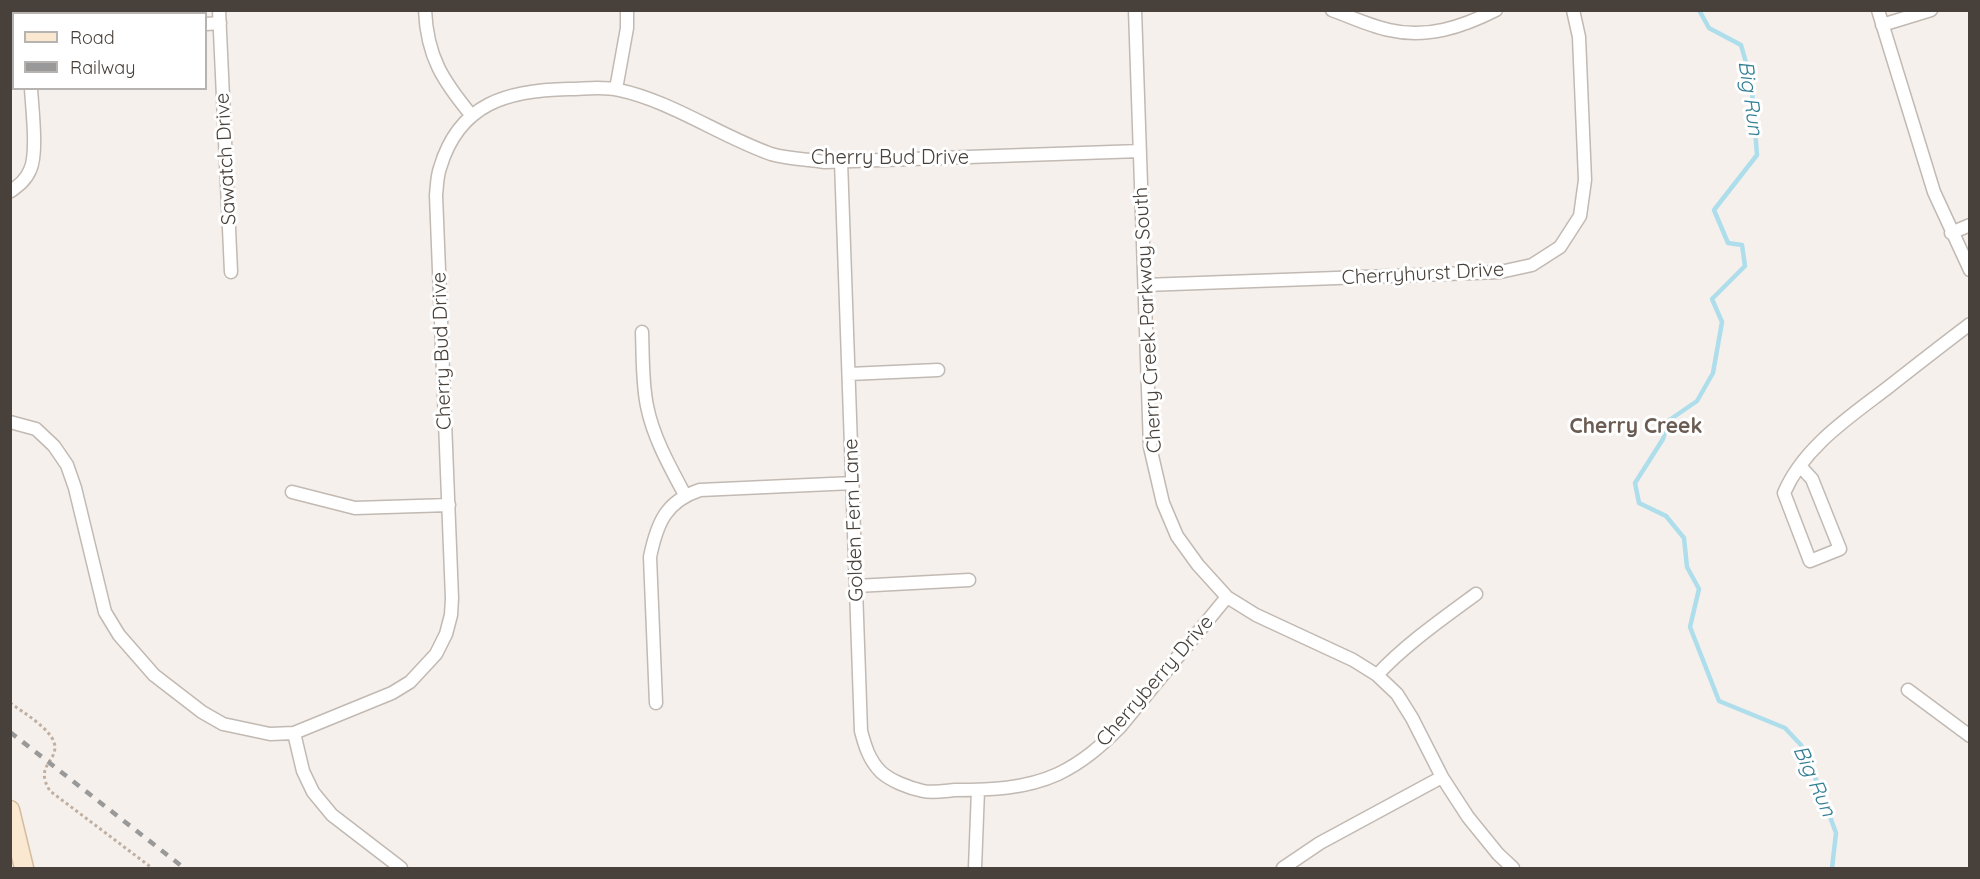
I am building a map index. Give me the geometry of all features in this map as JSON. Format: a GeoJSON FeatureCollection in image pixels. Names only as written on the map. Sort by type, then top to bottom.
{"type":"FeatureCollection","features":[{"type":"Feature","properties":{"kind":"main road"},"geometry":{"type":"LineString","coordinates":[[10,810],[24,868]]}},
{"type":"Feature","properties":{"kind":"street"},"geometry":{"type":"LineString","coordinates":[[425,10],[433,59],[449,88],[472,116]]}},
{"type":"Feature","properties":{"kind":"street"},"geometry":{"type":"LineString","coordinates":[[616,89],[627,28],[627,10]]}},
{"type":"Feature","properties":{"kind":"street","name":"Cherry Creek Parkway South"},"geometry":{"type":"LineString","coordinates":[[1135,10],[1150,447],[1162,503],[1177,536],[1198,565],[1227,597],[1256,615],[1353,660],[1377,675],[1397,694],[1468,817],[1498,854],[1513,868]]}},
{"type":"Feature","properties":{"kind":"street"},"geometry":{"type":"LineString","coordinates":[[1332,10],[1388,30],[1416,34],[1443,31],[1475,21],[1496,10]]}},
{"type":"Feature","properties":{"kind":"street","name":"Cherryhurst Drive"},"geometry":{"type":"LineString","coordinates":[[1145,285],[1500,272],[1532,265],[1551,253],[1560,247],[1580,216],[1585,180],[1579,38],[1573,10]]}},
{"type":"Feature","properties":{"kind":"street"},"geometry":{"type":"LineString","coordinates":[[1878,10],[1934,192],[1970,270]]}},
{"type":"Feature","properties":{"kind":"street"},"geometry":{"type":"LineString","coordinates":[[1882,25],[1931,10]]}},
{"type":"Feature","properties":{"kind":"street","name":"Sawatch Drive"},"geometry":{"type":"LineString","coordinates":[[219,16],[231,272]]}},
{"type":"Feature","properties":{"kind":"street","name":"Cherry Bud Drive"},"geometry":{"type":"LineString","coordinates":[[10,422],[36,429],[54,446],[67,465],[75,488],[105,612],[119,635],[154,675],[202,712],[223,724],[270,734],[294,733],[392,693],[410,682],[436,654],[446,634],[452,598],[436,195],[440,169],[446,152],[457,131],[472,116],[499,99],[529,91],[616,89],[639,95],[726,136],[773,155],[825,162],[1140,151]]}},
{"type":"Feature","properties":{"kind":"street"},"geometry":{"type":"LineString","coordinates":[[11,191],[24,182],[32,168],[31,90]]}},
{"type":"Feature","properties":{"kind":"street","name":"Golden Fern Lane"},"geometry":{"type":"LineString","coordinates":[[841,161],[861,731],[867,754],[881,772],[899,783],[924,791],[978,790]]}},
{"type":"Feature","properties":{"kind":"street"},"geometry":{"type":"LineString","coordinates":[[1951,233],[1970,225]]}},
{"type":"Feature","properties":{"kind":"street"},"geometry":{"type":"LineString","coordinates":[[1800,466],[1812,479],[1840,549],[1810,561],[1784,494],[1790,479],[1800,466],[1831,431],[1970,324]]}},
{"type":"Feature","properties":{"kind":"street"},"geometry":{"type":"LineString","coordinates":[[642,332],[647,407],[670,467],[686,495]]}},
{"type":"Feature","properties":{"kind":"street"},"geometry":{"type":"LineString","coordinates":[[849,374],[939,370]]}},
{"type":"Feature","properties":{"kind":"street"},"geometry":{"type":"LineString","coordinates":[[656,703],[650,557],[654,536],[675,502],[700,490],[853,483]]}},
{"type":"Feature","properties":{"kind":"street"},"geometry":{"type":"LineString","coordinates":[[292,492],[355,508],[449,505]]}},
{"type":"Feature","properties":{"kind":"street"},"geometry":{"type":"LineString","coordinates":[[856,586],[969,580]]}},
{"type":"Feature","properties":{"kind":"street"},"geometry":{"type":"LineString","coordinates":[[1377,675],[1446,616],[1476,594]]}},
{"type":"Feature","properties":{"kind":"street","name":"Cherryberry Drive"},"geometry":{"type":"LineString","coordinates":[[978,790],[1031,784],[1057,774],[1088,756],[1120,727],[1227,597]]}},
{"type":"Feature","properties":{"kind":"street"},"geometry":{"type":"LineString","coordinates":[[1908,690],[1970,736]]}},
{"type":"Feature","properties":{"kind":"street"},"geometry":{"type":"LineString","coordinates":[[294,733],[303,771],[313,792],[332,815],[401,868]]}},
{"type":"Feature","properties":{"kind":"street"},"geometry":{"type":"LineString","coordinates":[[1283,868],[1320,843],[1443,777]]}},
{"type":"Feature","properties":{"kind":"street"},"geometry":{"type":"LineString","coordinates":[[975,868],[978,790]]}},
{"type":"Feature","properties":{"kind":"path"},"geometry":{"type":"LineString","coordinates":[[10,703],[49,734],[54,743],[54,751],[43,771],[43,780],[50,791],[152,868]]}},
{"type":"Feature","properties":{"kind":"waterway","name":"Big Run"},"geometry":{"type":"LineString","coordinates":[[1699,10],[1709,28],[1741,45],[1751,80],[1757,155],[1714,210],[1728,243],[1742,245],[1745,266],[1712,299],[1722,322],[1713,373],[1697,401],[1668,421],[1663,439],[1635,483],[1639,503],[1666,516],[1684,538],[1687,567],[1699,589],[1690,627],[1719,701],[1785,728],[1801,745],[1836,833],[1832,868]]}},
{"type":"Feature","properties":{"kind":"railway"},"geometry":{"type":"LineString","coordinates":[[10,732],[184,868]]}},
{"type":"Feature","properties":{"kind":"district","name":"Cherry Creek"},"geometry":{"type":"Point","coordinates":[1636,427]}}]}
